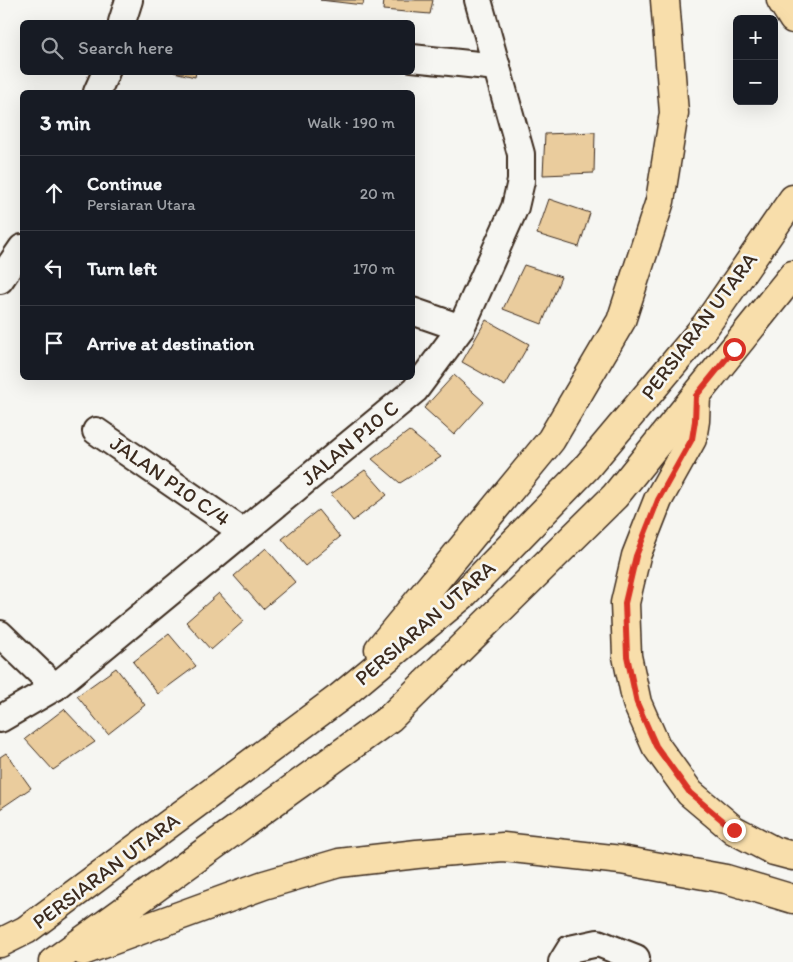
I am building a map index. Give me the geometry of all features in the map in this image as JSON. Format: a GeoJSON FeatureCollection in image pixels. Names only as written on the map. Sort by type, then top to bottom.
{"type":"FeatureCollection","features":[{"type":"Feature","properties":{"kind":"main road"},"geometry":{"type":"LineString","coordinates":[[340,697],[551,440],[621,321],[660,201],[674,113],[665,0]]}},
{"type":"Feature","properties":{"kind":"main road","name":"PERSIARAN UTARA"},"geometry":{"type":"LineString","coordinates":[[0,943],[26,930],[340,697],[463,595],[586,468],[706,325],[793,199]]}},
{"type":"Feature","properties":{"kind":"main road","name":"PERSIARAN UTARA"},"geometry":{"type":"LineString","coordinates":[[54,962],[390,718],[614,496],[793,275]]}},
{"type":"Feature","properties":{"kind":"main road"},"geometry":{"type":"LineString","coordinates":[[696,396],[692,439],[658,500],[636,556],[625,603],[627,656],[637,703],[656,746],[690,793],[734,830],[774,851],[793,856]]}},
{"type":"Feature","properties":{"kind":"main road"},"geometry":{"type":"LineString","coordinates":[[54,962],[174,917],[339,863],[417,854],[503,847],[621,860],[726,879],[793,899]]}},
{"type":"Feature","properties":{"kind":"street"},"geometry":{"type":"LineString","coordinates":[[123,20],[129,0]]}},
{"type":"Feature","properties":{"kind":"street","name":"JALAN P10 C"},"geometry":{"type":"LineString","coordinates":[[0,720],[55,686],[414,390],[461,328],[515,207],[522,181],[521,154],[478,0]]}},
{"type":"Feature","properties":{"kind":"street"},"geometry":{"type":"LineString","coordinates":[[415,58],[497,67]]}},
{"type":"Feature","properties":{"kind":"street"},"geometry":{"type":"LineString","coordinates":[[98,90],[105,75]]}},
{"type":"Feature","properties":{"kind":"street"},"geometry":{"type":"LineString","coordinates":[[0,280],[20,251]]}},
{"type":"Feature","properties":{"kind":"street"},"geometry":{"type":"LineString","coordinates":[[415,312],[461,328]]}},
{"type":"Feature","properties":{"kind":"street","name":"JALAN P10 C/4"},"geometry":{"type":"LineString","coordinates":[[96,430],[243,532]]}},
{"type":"Feature","properties":{"kind":"street"},"geometry":{"type":"LineString","coordinates":[[0,634],[55,686]]}},
{"type":"Feature","properties":{"kind":"street"},"geometry":{"type":"LineString","coordinates":[[562,962],[570,949],[598,943],[636,958]]}},
{"type":"Feature","properties":{"kind":"building"},"geometry":{"type":"Polygon","coordinates":[[[320,0],[364,0],[363,5],[320,0]]]}},
{"type":"Feature","properties":{"kind":"building"},"geometry":{"type":"Polygon","coordinates":[[[384,0],[433,0],[430,14],[383,10],[384,0]]]}},
{"type":"Feature","properties":{"kind":"building"},"geometry":{"type":"Polygon","coordinates":[[[595,132],[594,173],[543,175],[545,134],[595,132]]]}},
{"type":"Feature","properties":{"kind":"building"},"geometry":{"type":"Polygon","coordinates":[[[549,199],[590,213],[579,247],[537,234],[549,199]]]}},
{"type":"Feature","properties":{"kind":"building"},"geometry":{"type":"Polygon","coordinates":[[[524,265],[561,277],[542,324],[503,309],[524,265]]]}},
{"type":"Feature","properties":{"kind":"building"},"geometry":{"type":"Polygon","coordinates":[[[486,320],[529,344],[505,386],[462,362],[486,320]]]}},
{"type":"Feature","properties":{"kind":"building"},"geometry":{"type":"Polygon","coordinates":[[[454,375],[484,402],[454,435],[424,408],[454,375]]]}},
{"type":"Feature","properties":{"kind":"building"},"geometry":{"type":"Polygon","coordinates":[[[409,431],[441,457],[400,483],[372,459],[409,431]]]}},
{"type":"Feature","properties":{"kind":"building"},"geometry":{"type":"Polygon","coordinates":[[[365,470],[387,495],[353,521],[331,494],[365,470]]]}},
{"type":"Feature","properties":{"kind":"building"},"geometry":{"type":"Polygon","coordinates":[[[318,510],[340,537],[305,566],[282,539],[318,510]]]}},
{"type":"Feature","properties":{"kind":"building"},"geometry":{"type":"Polygon","coordinates":[[[266,548],[295,582],[263,609],[234,576],[266,548]]]}},
{"type":"Feature","properties":{"kind":"building"},"geometry":{"type":"Polygon","coordinates":[[[219,593],[244,621],[211,650],[186,622],[219,593]]]}},
{"type":"Feature","properties":{"kind":"building"},"geometry":{"type":"Polygon","coordinates":[[[169,634],[196,666],[158,694],[133,662],[169,634]]]}},
{"type":"Feature","properties":{"kind":"building"},"geometry":{"type":"Polygon","coordinates":[[[116,668],[145,705],[108,734],[77,696],[116,668]]]}},
{"type":"Feature","properties":{"kind":"building"},"geometry":{"type":"Polygon","coordinates":[[[64,709],[95,742],[53,770],[25,739],[64,709]]]}},
{"type":"Feature","properties":{"kind":"building"},"geometry":{"type":"Polygon","coordinates":[[[6,753],[31,788],[0,809],[0,757],[6,753]]]}},
{"type":"Feature","properties":{"kind":"route"},"geometry":{"type":"LineString","coordinates":[[734,349],[696,396],[692,439],[658,500],[636,556],[625,603],[627,656],[637,703],[656,746],[690,793],[734,830]]}}]}
